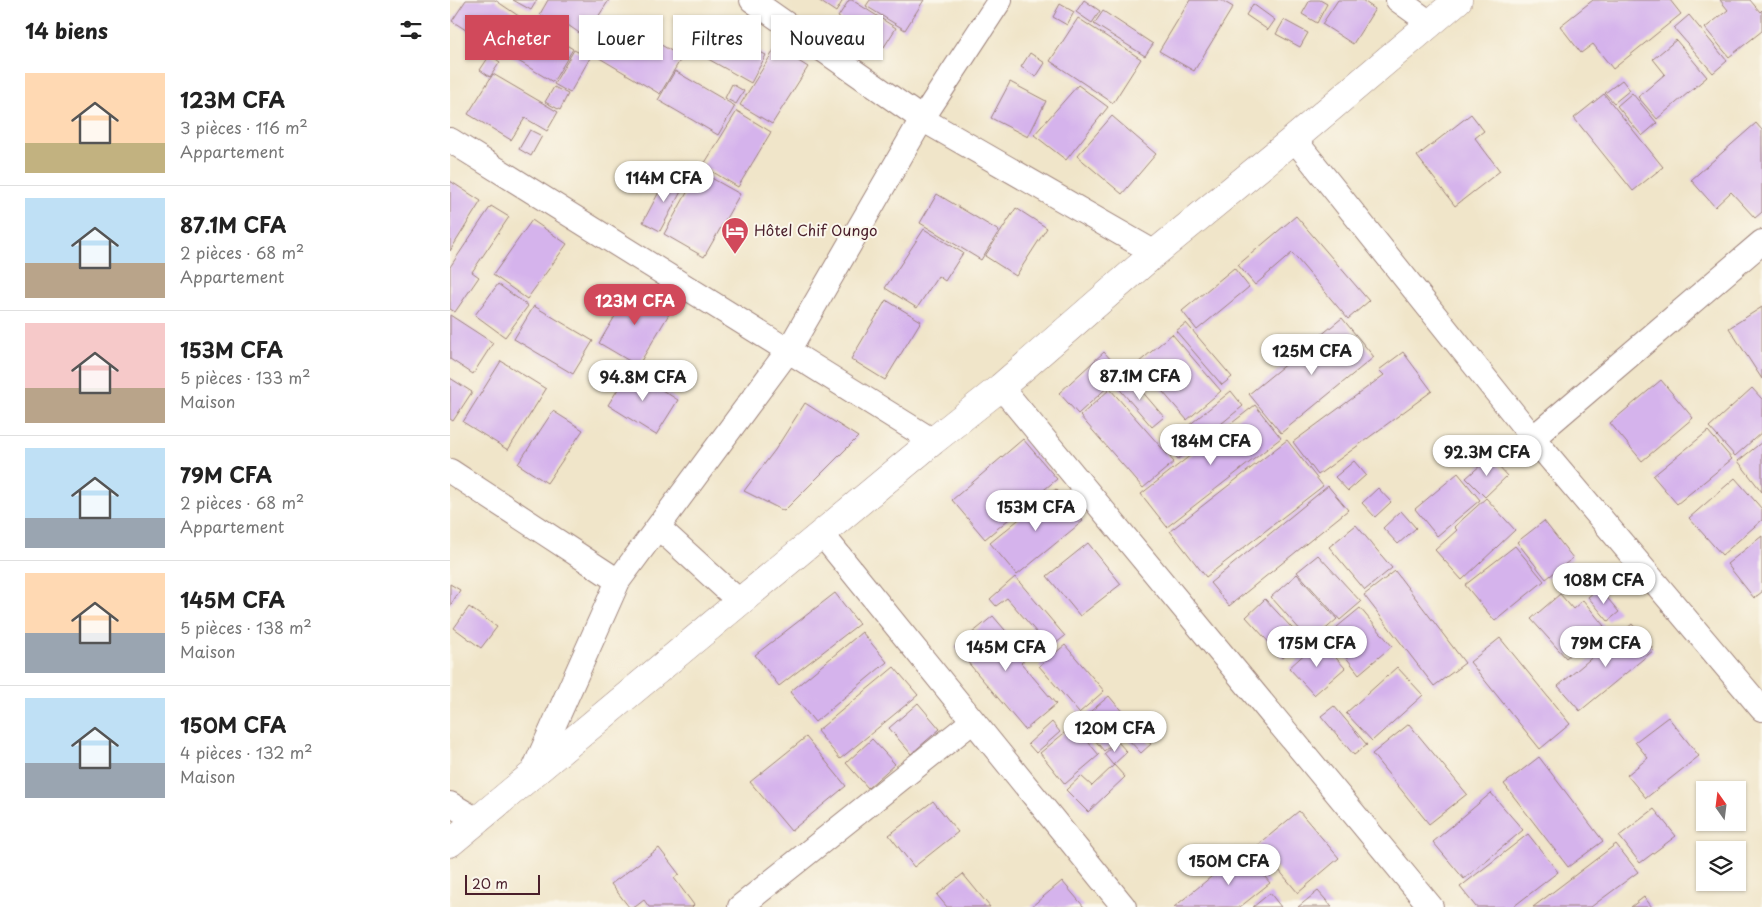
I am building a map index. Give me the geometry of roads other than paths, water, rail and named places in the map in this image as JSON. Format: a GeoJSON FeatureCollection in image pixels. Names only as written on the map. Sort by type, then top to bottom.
{"type":"FeatureCollection","features":[{"type":"Feature","properties":{"kind":"street"},"geometry":{"type":"LineString","coordinates":[[752,0],[922,120],[1155,253]]}},
{"type":"Feature","properties":{"kind":"street"},"geometry":{"type":"LineString","coordinates":[[532,774],[618,581],[788,351],[922,120],[1000,0]]}},
{"type":"Feature","properties":{"kind":"street"},"geometry":{"type":"LineString","coordinates":[[1398,0],[1430,23]]}},
{"type":"Feature","properties":{"kind":"street"},"geometry":{"type":"LineString","coordinates":[[450,843],[933,440],[1001,387],[1155,253],[1294,139],[1458,0]]}},
{"type":"Feature","properties":{"kind":"street"},"geometry":{"type":"LineString","coordinates":[[1294,139],[1533,438],[1762,709]]}},
{"type":"Feature","properties":{"kind":"street"},"geometry":{"type":"LineString","coordinates":[[450,140],[933,440]]}},
{"type":"Feature","properties":{"kind":"street"},"geometry":{"type":"LineString","coordinates":[[1533,438],[1762,242]]}},
{"type":"Feature","properties":{"kind":"street"},"geometry":{"type":"LineString","coordinates":[[1001,387],[1431,907]]}},
{"type":"Feature","properties":{"kind":"street"},"geometry":{"type":"LineString","coordinates":[[450,471],[618,581]]}},
{"type":"Feature","properties":{"kind":"street"},"geometry":{"type":"LineString","coordinates":[[658,527],[739,601]]}},
{"type":"Feature","properties":{"kind":"street"},"geometry":{"type":"LineString","coordinates":[[821,533],[1124,907]]}},
{"type":"Feature","properties":{"kind":"street"},"geometry":{"type":"LineString","coordinates":[[740,907],[973,721]]}},
{"type":"Feature","properties":{"kind":"street"},"geometry":{"type":"LineString","coordinates":[[450,804],[477,820]]}},
{"type":"Feature","properties":{"kind":"place","name":"Hôtel Chif Oungo"},"geometry":{"type":"Point","coordinates":[735,255]}}]}
